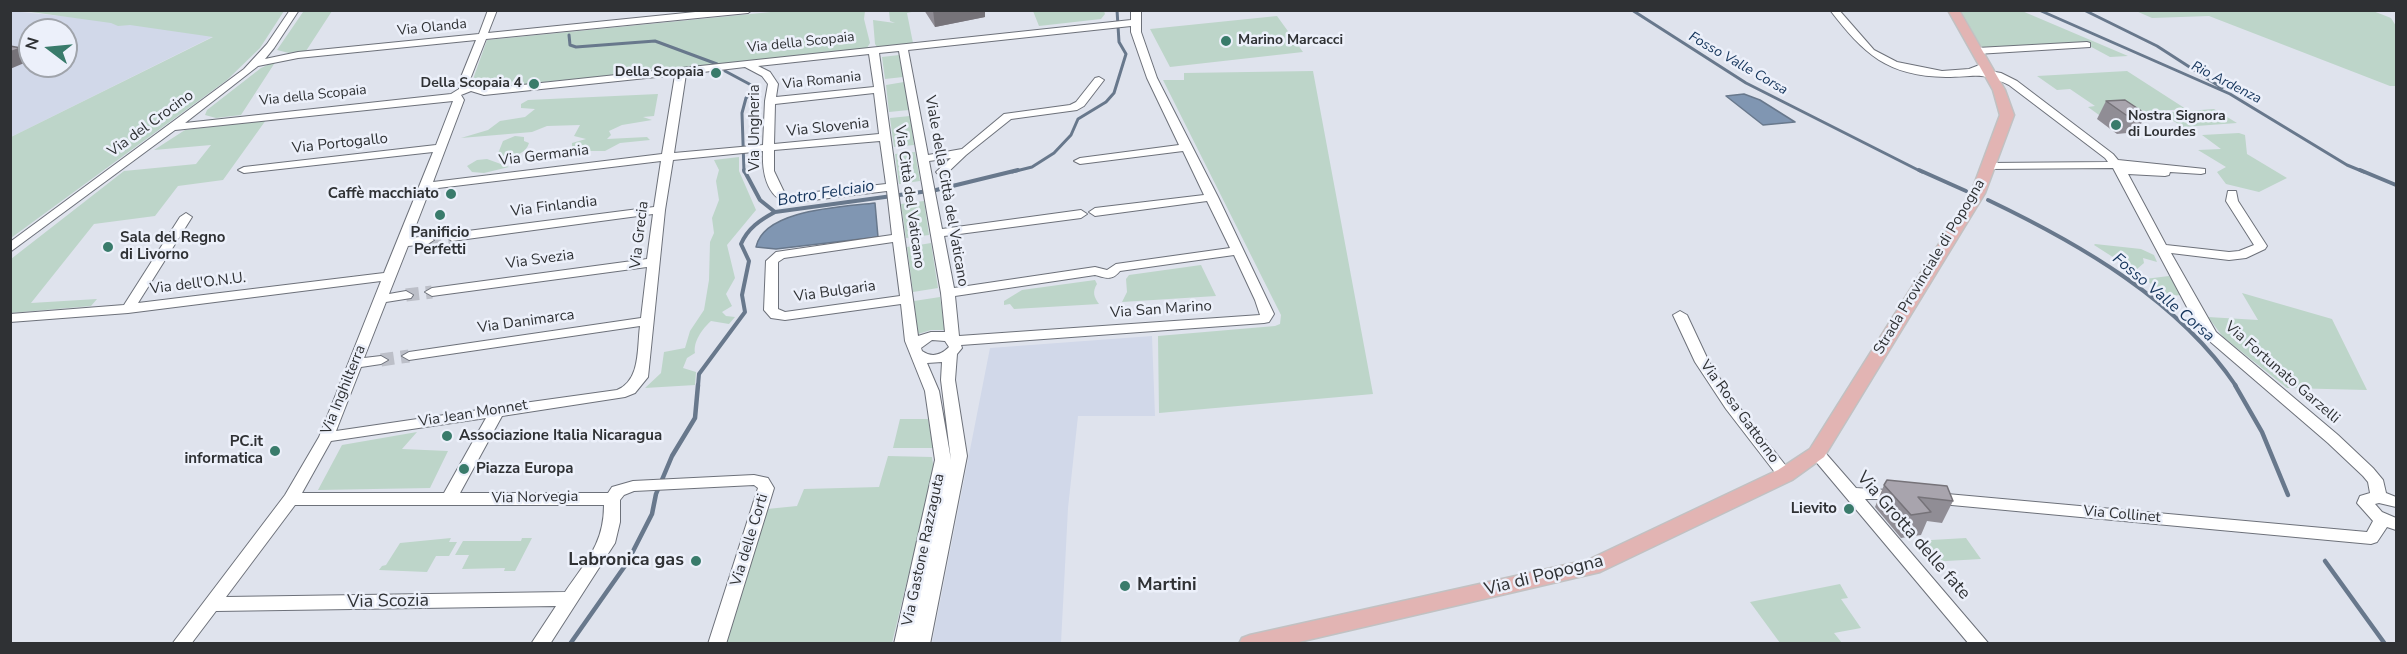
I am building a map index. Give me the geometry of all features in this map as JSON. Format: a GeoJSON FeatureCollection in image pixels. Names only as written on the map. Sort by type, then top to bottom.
{"type":"FeatureCollection","features":[{"type":"Feature","properties":{"kind":"main road","name":"Strada Provinciale di Popogna"},"geometry":{"type":"LineString","coordinates":[[1817,453],[1960,224],[1990,166],[2007,115],[1977,51],[1953,10]]}},
{"type":"Feature","properties":{"kind":"main road","name":"Via di Popogna"},"geometry":{"type":"LineString","coordinates":[[1251,644],[1593,567],[1785,475],[1817,453]]}},
{"type":"Feature","properties":{"kind":"street","name":"Via del Crocino"},"geometry":{"type":"LineString","coordinates":[[10,248],[254,64],[264,54],[295,10]]}},
{"type":"Feature","properties":{"kind":"street","name":"Via Inghilterra"},"geometry":{"type":"LineString","coordinates":[[181,644],[291,499],[326,437],[425,186],[466,94],[493,10]]}},
{"type":"Feature","properties":{"kind":"street","name":"Via Olanda"},"geometry":{"type":"LineString","coordinates":[[264,54],[298,54],[690,13],[747,10]]}},
{"type":"Feature","properties":{"kind":"street"},"geometry":{"type":"LineString","coordinates":[[1834,10],[1870,51],[1884,60],[1918,70],[1988,75]]}},
{"type":"Feature","properties":{"kind":"street","name":"Via della Scopaia"},"geometry":{"type":"LineString","coordinates":[[170,129],[210,121],[1100,27],[1121,24],[1135,17]]}},
{"type":"Feature","properties":{"kind":"street","name":"Via San Marino"},"geometry":{"type":"LineString","coordinates":[[953,348],[984,340],[1264,319],[1267,314],[1212,196],[1150,73],[1135,17]]}},
{"type":"Feature","properties":{"kind":"street"},"geometry":{"type":"LineString","coordinates":[[1977,51],[2087,45]]}},
{"type":"Feature","properties":{"kind":"street","name":"Viale della Città del Vaticano"},"geometry":{"type":"LineString","coordinates":[[903,48],[938,233],[948,293],[953,348]]}},
{"type":"Feature","properties":{"kind":"street","name":"Via Città del Vaticano"},"geometry":{"type":"LineString","coordinates":[[874,51],[906,299],[912,341],[916,350]]}},
{"type":"Feature","properties":{"kind":"street","name":"Via Olanda"},"geometry":{"type":"LineString","coordinates":[[254,64],[298,54]]}},
{"type":"Feature","properties":{"kind":"street","name":"Via Ungheria"},"geometry":{"type":"LineString","coordinates":[[747,64],[771,79],[773,89],[765,150],[770,177],[783,198],[893,193]]}},
{"type":"Feature","properties":{"kind":"street","name":"Via Grecia"},"geometry":{"type":"LineString","coordinates":[[620,394],[630,390],[641,377],[652,262],[681,71]]}},
{"type":"Feature","properties":{"kind":"street","name":"Via Fortunato Garzelli"},"geometry":{"type":"LineString","coordinates":[[1958,74],[1988,75],[2013,83],[2118,166],[2211,335],[2340,445],[2375,480],[2379,497]]}},
{"type":"Feature","properties":{"kind":"street"},"geometry":{"type":"LineString","coordinates":[[942,172],[1008,116],[1065,110],[1080,104],[1099,80]]}},
{"type":"Feature","properties":{"kind":"street","name":"Via Romania"},"geometry":{"type":"LineString","coordinates":[[770,101],[878,90]]}},
{"type":"Feature","properties":{"kind":"street","name":"Via della Scopaia"},"geometry":{"type":"LineString","coordinates":[[188,116],[210,121]]}},
{"type":"Feature","properties":{"kind":"street","name":"Via Slovenia"},"geometry":{"type":"LineString","coordinates":[[667,157],[765,150],[884,136]]}},
{"type":"Feature","properties":{"kind":"street"},"geometry":{"type":"LineString","coordinates":[[1080,161],[1186,147]]}},
{"type":"Feature","properties":{"kind":"street","name":"Via Portogallo"},"geometry":{"type":"LineString","coordinates":[[244,170],[441,148]]}},
{"type":"Feature","properties":{"kind":"street","name":"Via Città del Vaticano"},"geometry":{"type":"LineString","coordinates":[[923,159],[961,154]]}},
{"type":"Feature","properties":{"kind":"street","name":"Via Germania"},"geometry":{"type":"LineString","coordinates":[[425,186],[667,157]]}},
{"type":"Feature","properties":{"kind":"street"},"geometry":{"type":"LineString","coordinates":[[1990,166],[2118,166],[2165,174],[2162,168],[2201,171]]}},
{"type":"Feature","properties":{"kind":"street"},"geometry":{"type":"LineString","coordinates":[[2162,248],[2229,256],[2242,255],[2261,246],[2232,201],[2232,193]]}},
{"type":"Feature","properties":{"kind":"street"},"geometry":{"type":"LineString","coordinates":[[1095,212],[1212,196]]}},
{"type":"Feature","properties":{"kind":"street","name":"Via Finlandia"},"geometry":{"type":"LineString","coordinates":[[452,237],[659,210]]}},
{"type":"Feature","properties":{"kind":"street","name":"Via Città del Vaticano"},"geometry":{"type":"LineString","coordinates":[[938,233],[1082,214]]}},
{"type":"Feature","properties":{"kind":"street"},"geometry":{"type":"LineString","coordinates":[[128,309],[186,217]]}},
{"type":"Feature","properties":{"kind":"street","name":"Via Bulgaria"},"geometry":{"type":"LineString","coordinates":[[898,238],[788,253],[775,257],[772,261],[771,310],[776,315],[785,316],[906,299]]}},
{"type":"Feature","properties":{"kind":"street"},"geometry":{"type":"LineString","coordinates":[[402,243],[428,240]]}},
{"type":"Feature","properties":{"kind":"street"},"geometry":{"type":"LineString","coordinates":[[948,293],[1095,271],[1110,275],[1116,268],[1238,250]]}},
{"type":"Feature","properties":{"kind":"street","name":"Via Svezia"},"geometry":{"type":"LineString","coordinates":[[432,292],[652,262]]}},
{"type":"Feature","properties":{"kind":"street","name":"Via dell'O.N.U."},"geometry":{"type":"LineString","coordinates":[[10,318],[128,309],[389,276]]}},
{"type":"Feature","properties":{"kind":"street"},"geometry":{"type":"LineString","coordinates":[[380,299],[406,295]]}},
{"type":"Feature","properties":{"kind":"street","name":"Via Rosa Gattorno"},"geometry":{"type":"LineString","coordinates":[[1680,315],[1702,362],[1731,406],[1785,475]]}},
{"type":"Feature","properties":{"kind":"street","name":"Via Danimarca"},"geometry":{"type":"LineString","coordinates":[[409,356],[648,321]]}},
{"type":"Feature","properties":{"kind":"street"},"geometry":{"type":"LineString","coordinates":[[932,336],[944,336],[953,348],[931,360],[916,350],[919,341],[932,336]]}},
{"type":"Feature","properties":{"kind":"street","name":"Via Gastone Razzaguta"},"geometry":{"type":"LineString","coordinates":[[921,644],[959,456],[948,380],[953,348]]}},
{"type":"Feature","properties":{"kind":"street","name":"Via Gastone Razzaguta"},"geometry":{"type":"LineString","coordinates":[[903,644],[943,460],[932,391],[916,350]]}},
{"type":"Feature","properties":{"kind":"street"},"geometry":{"type":"LineString","coordinates":[[355,363],[381,360]]}},
{"type":"Feature","properties":{"kind":"street","name":"Via Jean Monnet"},"geometry":{"type":"LineString","coordinates":[[326,437],[498,410],[620,394]]}},
{"type":"Feature","properties":{"kind":"street"},"geometry":{"type":"LineString","coordinates":[[448,500],[498,410]]}},
{"type":"Feature","properties":{"kind":"street","name":"Via Grotta delle fate"},"geometry":{"type":"LineString","coordinates":[[1817,453],[1980,644]]}},
{"type":"Feature","properties":{"kind":"street","name":"Via delle Corti"},"geometry":{"type":"LineString","coordinates":[[612,499],[618,491],[633,486],[754,480],[762,482],[766,488],[717,644]]}},
{"type":"Feature","properties":{"kind":"street","name":"Via Collinet"},"geometry":{"type":"LineString","coordinates":[[1850,493],[2371,538],[2390,522]]}},
{"type":"Feature","properties":{"kind":"street"},"geometry":{"type":"LineString","coordinates":[[2390,522],[2371,512],[2365,503],[2369,498],[2379,497],[2397,502]]}},
{"type":"Feature","properties":{"kind":"street","name":"Via Norvegia"},"geometry":{"type":"LineString","coordinates":[[291,499],[612,499]]}},
{"type":"Feature","properties":{"kind":"street"},"geometry":{"type":"LineString","coordinates":[[540,644],[567,599],[597,562],[607,543],[612,522],[612,499]]}},
{"type":"Feature","properties":{"kind":"street","name":"Via Scozia"},"geometry":{"type":"LineString","coordinates":[[210,604],[567,599]]}},
{"type":"Feature","properties":{"kind":"shaded area"},"geometry":{"type":"Polygon","coordinates":[[[10,11],[112,21],[214,36],[11,137],[10,11]]]}},
{"type":"Feature","properties":{"kind":"shaded area"},"geometry":{"type":"Polygon","coordinates":[[[1152,336],[1155,416],[1078,416],[1068,508],[1061,643],[932,643],[990,348],[1152,336]]]}},
{"type":"Feature","properties":{"kind":"green space"},"geometry":{"type":"Polygon","coordinates":[[[24,11],[284,11],[260,48],[227,80],[11,238],[11,137],[213,37],[130,25],[118,26],[24,11]]]}},
{"type":"Feature","properties":{"kind":"green space"},"geometry":{"type":"Polygon","coordinates":[[[332,11],[306,51],[289,53],[277,50],[303,12],[332,11]]]}},
{"type":"Feature","properties":{"kind":"green space"},"geometry":{"type":"Polygon","coordinates":[[[781,11],[865,11],[864,19],[870,43],[867,48],[490,88],[472,82],[487,40],[781,11]]]}},
{"type":"Feature","properties":{"kind":"green space"},"geometry":{"type":"Polygon","coordinates":[[[889,11],[916,11],[907,13],[913,43],[877,47],[873,20],[895,23],[890,21],[889,11]]]}},
{"type":"Feature","properties":{"kind":"green space"},"geometry":{"type":"Polygon","coordinates":[[[1033,11],[1104,11],[1105,14],[1101,19],[1039,26],[1033,11]]]}},
{"type":"Feature","properties":{"kind":"green space"},"geometry":{"type":"Polygon","coordinates":[[[1961,11],[2022,11],[2128,56],[2110,57],[2084,43],[1982,48],[1961,11]]]}},
{"type":"Feature","properties":{"kind":"green space"},"geometry":{"type":"Polygon","coordinates":[[[2136,11],[2373,11],[2391,18],[2396,26],[2396,86],[2390,86],[2209,16],[2152,18],[2136,11]]]}},
{"type":"Feature","properties":{"kind":"green space","name":"Marino Marcacci"},"geometry":{"type":"Polygon","coordinates":[[[1277,16],[1303,52],[1170,67],[1150,29],[1277,16]]]}},
{"type":"Feature","properties":{"kind":"green space"},"geometry":{"type":"Polygon","coordinates":[[[899,55],[903,77],[885,79],[882,57],[899,55]]]}},
{"type":"Feature","properties":{"kind":"green space"},"geometry":{"type":"Polygon","coordinates":[[[276,61],[241,115],[216,118],[205,115],[207,110],[261,68],[276,61]]]}},
{"type":"Feature","properties":{"kind":"green space"},"geometry":{"type":"Polygon","coordinates":[[[1313,71],[1373,394],[1159,413],[1158,336],[1275,326],[1280,324],[1281,315],[1163,80],[1184,80],[1184,73],[1313,71]]]}},
{"type":"Feature","properties":{"kind":"green space"},"geometry":{"type":"Polygon","coordinates":[[[2127,71],[2186,109],[2099,115],[2088,107],[2095,106],[2070,89],[2057,90],[2037,76],[2127,71]]]}},
{"type":"Feature","properties":{"kind":"green space"},"geometry":{"type":"Polygon","coordinates":[[[904,82],[909,110],[889,112],[886,85],[904,82]]]}},
{"type":"Feature","properties":{"kind":"green space"},"geometry":{"type":"Polygon","coordinates":[[[658,94],[654,116],[643,117],[652,120],[622,125],[609,131],[611,135],[607,139],[647,137],[650,140],[620,143],[605,151],[589,151],[570,158],[580,150],[572,149],[572,143],[586,139],[574,136],[580,125],[547,126],[532,132],[461,138],[488,130],[500,121],[525,117],[535,109],[521,108],[521,104],[528,100],[658,94]]]}},
{"type":"Feature","properties":{"kind":"green space"},"geometry":{"type":"Polygon","coordinates":[[[2214,109],[2237,123],[2183,127],[2161,113],[2214,109]]]}},
{"type":"Feature","properties":{"kind":"green space"},"geometry":{"type":"Polygon","coordinates":[[[910,116],[914,145],[894,147],[890,118],[910,116]]]}},
{"type":"Feature","properties":{"kind":"green space"},"geometry":{"type":"Polygon","coordinates":[[[266,120],[223,180],[178,186],[155,216],[94,224],[31,303],[97,299],[91,306],[11,313],[11,259],[124,171],[196,164],[211,145],[154,150],[185,130],[266,120]]]}},
{"type":"Feature","properties":{"kind":"green space"},"geometry":{"type":"Polygon","coordinates":[[[2239,133],[2245,135],[2247,154],[2287,178],[2259,192],[2226,184],[2217,172],[2226,167],[2198,150],[2221,149],[2202,135],[2239,133]]]}},
{"type":"Feature","properties":{"kind":"green space"},"geometry":{"type":"Polygon","coordinates":[[[515,136],[524,137],[524,141],[529,143],[524,151],[507,157],[497,156],[503,141],[515,136]]]}},
{"type":"Feature","properties":{"kind":"green space"},"geometry":{"type":"Polygon","coordinates":[[[915,152],[920,181],[899,184],[895,154],[915,152]]]}},
{"type":"Feature","properties":{"kind":"green space"},"geometry":{"type":"Polygon","coordinates":[[[739,157],[739,171],[756,210],[727,245],[735,278],[726,294],[732,306],[722,312],[726,316],[735,317],[729,324],[711,321],[699,336],[695,344],[695,353],[687,358],[683,368],[696,372],[695,385],[645,388],[661,373],[664,352],[685,348],[690,331],[704,310],[709,280],[710,242],[714,233],[712,218],[719,200],[716,181],[719,170],[714,160],[739,157]]]}},
{"type":"Feature","properties":{"kind":"green space"},"geometry":{"type":"Polygon","coordinates":[[[487,159],[509,167],[484,173],[472,172],[467,166],[477,160],[487,159]]]}},
{"type":"Feature","properties":{"kind":"green space"},"geometry":{"type":"Polygon","coordinates":[[[924,201],[929,235],[906,238],[901,204],[924,201]]]}},
{"type":"Feature","properties":{"kind":"green space"},"geometry":{"type":"Polygon","coordinates":[[[931,243],[938,288],[913,292],[907,247],[931,243]]]}},
{"type":"Feature","properties":{"kind":"green space"},"geometry":{"type":"Polygon","coordinates":[[[2095,244],[2141,249],[2154,255],[2157,262],[2143,258],[2144,263],[2137,269],[2130,268],[2095,244]]]}},
{"type":"Feature","properties":{"kind":"green space"},"geometry":{"type":"Polygon","coordinates":[[[1201,265],[1216,296],[1122,302],[1127,292],[1126,279],[1129,275],[1201,265]]]}},
{"type":"Feature","properties":{"kind":"green space"},"geometry":{"type":"Polygon","coordinates":[[[2169,276],[2182,295],[2166,296],[2145,279],[2169,276]]]}},
{"type":"Feature","properties":{"kind":"green space"},"geometry":{"type":"Polygon","coordinates":[[[1095,280],[1097,284],[1094,294],[1099,304],[1014,309],[1010,304],[1004,305],[1004,301],[1022,290],[1095,280]]]}},
{"type":"Feature","properties":{"kind":"green space"},"geometry":{"type":"Polygon","coordinates":[[[2242,293],[2332,319],[2367,390],[2287,388],[2223,337],[2208,317],[2258,320],[2242,293]]]}},
{"type":"Feature","properties":{"kind":"green space"},"geometry":{"type":"Polygon","coordinates":[[[940,297],[945,330],[931,330],[918,334],[914,301],[940,297]]]}},
{"type":"Feature","properties":{"kind":"green space"},"geometry":{"type":"Polygon","coordinates":[[[900,419],[928,419],[933,448],[893,448],[900,419]]]}},
{"type":"Feature","properties":{"kind":"green space"},"geometry":{"type":"Polygon","coordinates":[[[417,432],[402,449],[448,451],[430,488],[318,490],[342,445],[417,432]]]}},
{"type":"Feature","properties":{"kind":"green space"},"geometry":{"type":"Polygon","coordinates":[[[888,456],[932,457],[934,470],[892,643],[722,644],[767,509],[797,506],[804,489],[879,487],[888,456]]]}},
{"type":"Feature","properties":{"kind":"green space"},"geometry":{"type":"Polygon","coordinates":[[[451,538],[449,542],[457,542],[449,556],[436,556],[427,572],[379,570],[386,565],[400,543],[451,538]]]}},
{"type":"Feature","properties":{"kind":"green space"},"geometry":{"type":"Polygon","coordinates":[[[522,538],[532,538],[515,571],[504,571],[505,568],[462,569],[469,555],[455,555],[463,541],[521,541],[522,538]]]}},
{"type":"Feature","properties":{"kind":"green space"},"geometry":{"type":"Polygon","coordinates":[[[1966,538],[1981,559],[1929,562],[1914,541],[1966,538]]]}},
{"type":"Feature","properties":{"kind":"green space"},"geometry":{"type":"Polygon","coordinates":[[[1840,584],[1848,598],[1841,599],[1861,628],[1834,633],[1842,643],[1780,643],[1750,602],[1840,584]]]}},
{"type":"Feature","properties":{"kind":"water"},"geometry":{"type":"Polygon","coordinates":[[[1744,94],[1760,100],[1795,122],[1763,125],[1726,96],[1744,94]]]}},
{"type":"Feature","properties":{"kind":"water"},"geometry":{"type":"Polygon","coordinates":[[[875,203],[878,237],[776,249],[756,247],[762,234],[789,217],[806,212],[875,203]]]}},
{"type":"Feature","properties":{"kind":"building"},"geometry":{"type":"Polygon","coordinates":[[[10,46],[18,47],[18,49],[10,52],[10,46]]]}},
{"type":"Feature","properties":{"kind":"building"},"geometry":{"type":"Polygon","coordinates":[[[2125,100],[2146,114],[2126,115],[2106,101],[2125,100]]]}},
{"type":"Feature","properties":{"kind":"building"},"geometry":{"type":"Polygon","coordinates":[[[1887,480],[1947,486],[1953,501],[1918,497],[1931,512],[1911,515],[1884,485],[1887,480]]]}},
{"type":"Feature","properties":{"kind":"waterway","name":"Botro Felciaio"},"geometry":{"type":"LineString","coordinates":[[1012,172],[1032,167],[1054,153],[1071,135],[1078,119],[1106,102],[1114,93],[1126,54],[1119,42],[1117,10]]}},
{"type":"Feature","properties":{"kind":"waterway","name":"Fosso Valle Corsa"},"geometry":{"type":"LineString","coordinates":[[1632,10],[1746,83],[1922,172]]}},
{"type":"Feature","properties":{"kind":"waterway","name":"Rio Ardenza"},"geometry":{"type":"LineString","coordinates":[[2039,10],[2230,94],[2347,165],[2364,172]]}},
{"type":"Feature","properties":{"kind":"waterway"},"geometry":{"type":"LineString","coordinates":[[2084,10],[2157,46],[2222,88]]}},
{"type":"Feature","properties":{"kind":"waterway"},"geometry":{"type":"LineString","coordinates":[[569,35],[570,45],[576,47],[655,41],[717,64]]}},
{"type":"Feature","properties":{"kind":"waterway"},"geometry":{"type":"LineString","coordinates":[[725,71],[753,86],[754,92],[746,98],[742,113],[744,172]]}},
{"type":"Feature","properties":{"kind":"waterway"},"geometry":{"type":"LineString","coordinates":[[744,170],[760,200],[775,212]]}},
{"type":"Feature","properties":{"kind":"waterway","name":"Botro Felciaio"},"geometry":{"type":"LineString","coordinates":[[775,212],[936,190],[1018,170]]}},
{"type":"Feature","properties":{"kind":"waterway","name":"Fosso Valle Corsa"},"geometry":{"type":"LineString","coordinates":[[1919,170],[1966,191]]}},
{"type":"Feature","properties":{"kind":"waterway","name":"Rio Ardenza"},"geometry":{"type":"LineString","coordinates":[[2360,170],[2396,185]]}},
{"type":"Feature","properties":{"kind":"waterway","name":"Fosso Valle Corsa"},"geometry":{"type":"LineString","coordinates":[[1988,200],[2057,236],[2125,277],[2186,327],[2236,386]]}},
{"type":"Feature","properties":{"kind":"waterway","name":"Botro Felciaio"},"geometry":{"type":"LineString","coordinates":[[698,386],[699,374],[745,312],[742,295],[749,261],[741,244],[755,225],[775,212]]}},
{"type":"Feature","properties":{"kind":"waterway","name":"Botro Felciaio"},"geometry":{"type":"LineString","coordinates":[[570,644],[627,563],[652,514],[656,494],[672,456],[695,418],[698,385]]}},
{"type":"Feature","properties":{"kind":"waterway","name":"Fosso Valle Corsa"},"geometry":{"type":"LineString","coordinates":[[2235,385],[2262,432],[2288,495]]}},
{"type":"Feature","properties":{"kind":"waterway","name":"Fosso Valle Corsa"},"geometry":{"type":"LineString","coordinates":[[2325,561],[2385,644]]}},
{"type":"Feature","properties":{"kind":"tunnel"},"geometry":{"type":"LineString","coordinates":[[428,240],[452,237]]}},
{"type":"Feature","properties":{"kind":"tunnel"},"geometry":{"type":"LineString","coordinates":[[406,295],[432,292]]}},
{"type":"Feature","properties":{"kind":"tunnel"},"geometry":{"type":"LineString","coordinates":[[381,360],[409,356]]}},
{"type":"Feature","properties":{"kind":"place","name":"Marino Marcacci"},"geometry":{"type":"Point","coordinates":[1226,41]}},
{"type":"Feature","properties":{"kind":"place","name":"Della Scopaia"},"geometry":{"type":"Point","coordinates":[716,73]}},
{"type":"Feature","properties":{"kind":"place","name":"Della Scopaia 4"},"geometry":{"type":"Point","coordinates":[534,84]}},
{"type":"Feature","properties":{"kind":"place","name":"Nostra Signora di Lourdes"},"geometry":{"type":"Point","coordinates":[2116,125]}},
{"type":"Feature","properties":{"kind":"place","name":"Caffè macchiato"},"geometry":{"type":"Point","coordinates":[451,194]}},
{"type":"Feature","properties":{"kind":"place","name":"Panificio Perfetti"},"geometry":{"type":"Point","coordinates":[440,215]}},
{"type":"Feature","properties":{"kind":"place","name":"Sala del Regno di Livorno"},"geometry":{"type":"Point","coordinates":[108,247]}},
{"type":"Feature","properties":{"kind":"place","name":"Associazione Italia Nicaragua"},"geometry":{"type":"Point","coordinates":[447,436]}},
{"type":"Feature","properties":{"kind":"place","name":"PC.it informatica"},"geometry":{"type":"Point","coordinates":[275,451]}},
{"type":"Feature","properties":{"kind":"place","name":"Piazza Europa"},"geometry":{"type":"Point","coordinates":[464,469]}},
{"type":"Feature","properties":{"kind":"place","name":"Lievito"},"geometry":{"type":"Point","coordinates":[1849,509]}},
{"type":"Feature","properties":{"kind":"place","name":"Labronica gas"},"geometry":{"type":"Point","coordinates":[696,561]}},
{"type":"Feature","properties":{"kind":"place","name":"Martini"},"geometry":{"type":"Point","coordinates":[1125,586]}}]}
